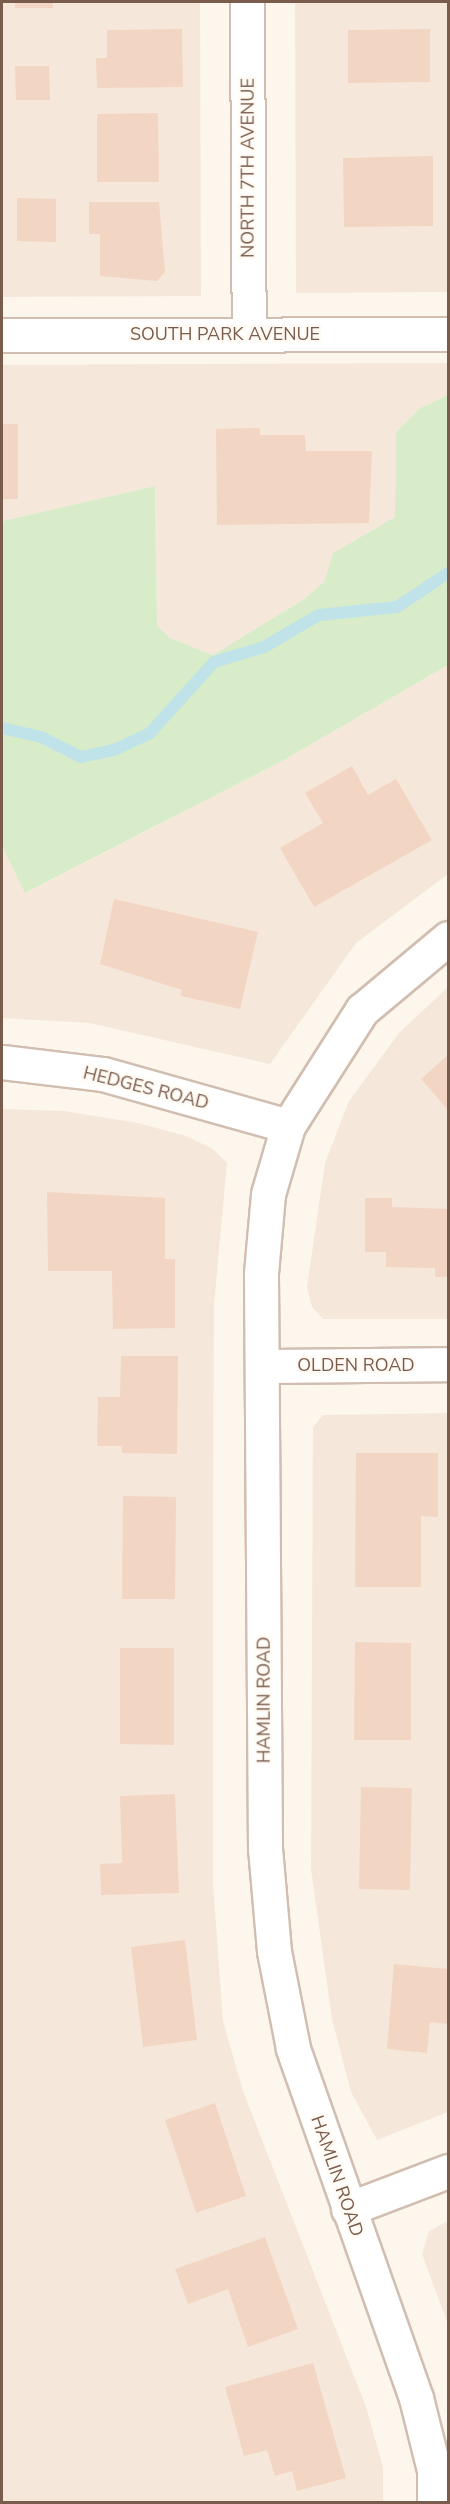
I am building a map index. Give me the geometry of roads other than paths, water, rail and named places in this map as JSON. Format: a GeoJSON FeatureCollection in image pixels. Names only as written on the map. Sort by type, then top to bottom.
{"type":"FeatureCollection","features":[{"type":"Feature","properties":{"kind":"street","name":"NORTH 7TH AVENUE"},"geometry":{"type":"LineString","coordinates":[[247,2],[249,334]]}},
{"type":"Feature","properties":{"kind":"street","name":"SOUTH PARK AVENUE"},"geometry":{"type":"LineString","coordinates":[[2,335],[448,334]]}},
{"type":"Feature","properties":{"kind":"street","name":"HAMLIN ROAD"},"geometry":{"type":"LineString","coordinates":[[434,2502],[434,2470],[416,2398],[293,2048],[274,1952],[265,1849],[261,1273],[268,1194],[288,1126],[362,1010],[448,938]]}},
{"type":"Feature","properties":{"kind":"street","name":"HEDGES ROAD"},"geometry":{"type":"LineString","coordinates":[[2,1062],[103,1074],[288,1126]]}},
{"type":"Feature","properties":{"kind":"street","name":"OLDEN ROAD"},"geometry":{"type":"LineString","coordinates":[[263,1366],[448,1364]]}},
{"type":"Feature","properties":{"kind":"street"},"geometry":{"type":"LineString","coordinates":[[348,2209],[448,2171]]}},
{"type":"Feature","properties":{"kind":"waterway"},"geometry":{"type":"LineString","coordinates":[[2,728],[41,737],[81,757],[114,750],[150,733],[214,662],[264,647],[319,615],[397,607],[448,573]]}}]}
